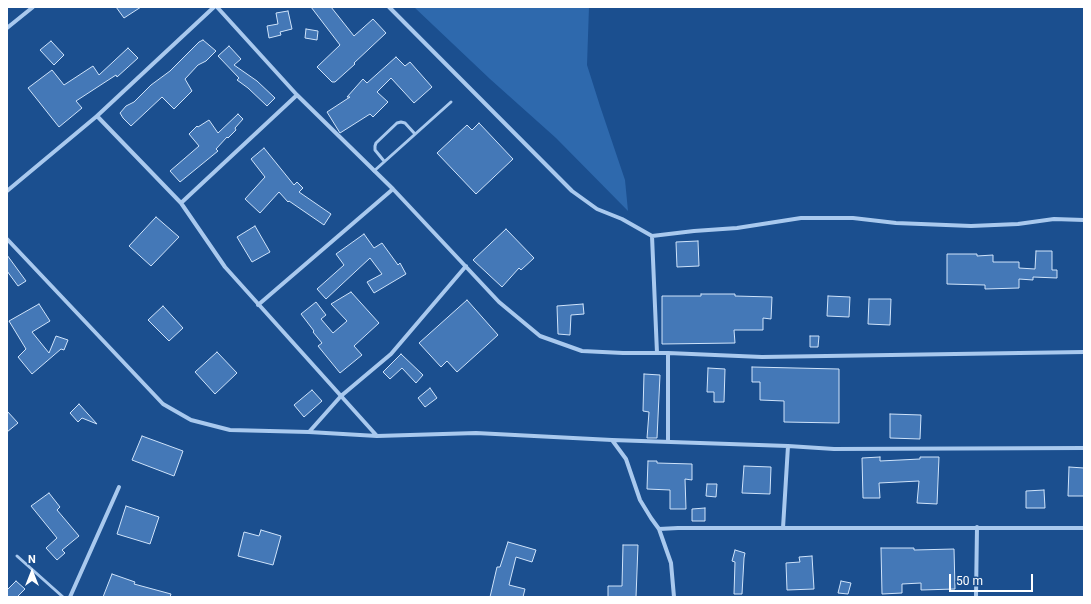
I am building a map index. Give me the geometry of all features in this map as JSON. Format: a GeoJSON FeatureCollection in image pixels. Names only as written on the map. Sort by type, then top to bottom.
{"type":"FeatureCollection","features":[{"type":"Feature","properties":{"kind":"street"},"geometry":{"type":"LineString","coordinates":[[7,28],[33,7]]}},
{"type":"Feature","properties":{"kind":"street"},"geometry":{"type":"LineString","coordinates":[[7,191],[97,116],[214,7]]}},
{"type":"Feature","properties":{"kind":"street"},"geometry":{"type":"LineString","coordinates":[[217,7],[298,95],[393,189],[499,302],[540,336],[582,351],[623,353],[668,353],[762,357],[1084,352]]}},
{"type":"Feature","properties":{"kind":"street"},"geometry":{"type":"LineString","coordinates":[[389,7],[572,191],[597,208],[652,236],[737,228],[800,218],[853,218],[896,223],[971,226],[1018,224],[1054,219],[1084,220]]}},
{"type":"Feature","properties":{"kind":"street"},"geometry":{"type":"LineString","coordinates":[[181,203],[298,95]]}},
{"type":"Feature","properties":{"kind":"street"},"geometry":{"type":"LineString","coordinates":[[97,116],[181,203],[225,267],[377,436]]}},
{"type":"Feature","properties":{"kind":"street"},"geometry":{"type":"LineString","coordinates":[[258,305],[393,189]]}},
{"type":"Feature","properties":{"kind":"street"},"geometry":{"type":"LineString","coordinates":[[652,236],[657,353]]}},
{"type":"Feature","properties":{"kind":"street"},"geometry":{"type":"LineString","coordinates":[[7,239],[163,404],[191,420],[230,430],[309,432],[377,436],[476,433],[834,449],[1084,448]]}},
{"type":"Feature","properties":{"kind":"street"},"geometry":{"type":"LineString","coordinates":[[309,432],[341,396],[391,354],[466,266]]}},
{"type":"Feature","properties":{"kind":"street"},"geometry":{"type":"LineString","coordinates":[[668,353],[668,442]]}},
{"type":"Feature","properties":{"kind":"street"},"geometry":{"type":"LineString","coordinates":[[612,440],[626,459],[640,500],[659,529],[671,563],[674,597]]}},
{"type":"Feature","properties":{"kind":"street"},"geometry":{"type":"LineString","coordinates":[[783,528],[788,446]]}},
{"type":"Feature","properties":{"kind":"street"},"geometry":{"type":"LineString","coordinates":[[70,597],[118,487]]}},
{"type":"Feature","properties":{"kind":"street"},"geometry":{"type":"LineString","coordinates":[[659,529],[977,527],[1084,528]]}},
{"type":"Feature","properties":{"kind":"street"},"geometry":{"type":"LineString","coordinates":[[976,597],[977,527]]}},
{"type":"Feature","properties":{"kind":"lane"},"geometry":{"type":"LineString","coordinates":[[374,171],[451,102]]}},
{"type":"Feature","properties":{"kind":"lane"},"geometry":{"type":"LineString","coordinates":[[384,161],[375,150],[376,142],[401,122],[405,123],[415,134]]}},
{"type":"Feature","properties":{"kind":"lane"},"geometry":{"type":"LineString","coordinates":[[17,556],[63,597]]}},
{"type":"Feature","properties":{"kind":"shaded area"},"geometry":{"type":"Polygon","coordinates":[[[414,7],[589,7],[587,65],[625,180],[628,211],[556,138],[490,79],[414,7]]]}},
{"type":"Feature","properties":{"kind":"building"},"geometry":{"type":"Polygon","coordinates":[[[116,7],[141,7],[124,18],[116,7]]]}},
{"type":"Feature","properties":{"kind":"building"},"geometry":{"type":"Polygon","coordinates":[[[311,7],[331,7],[354,36],[373,19],[386,33],[354,63],[355,64],[335,82],[332,82],[317,67],[340,45],[311,7]]]}},
{"type":"Feature","properties":{"kind":"building"},"geometry":{"type":"Polygon","coordinates":[[[288,11],[292,29],[280,32],[281,35],[269,38],[267,26],[278,24],[276,13],[288,11]]]}},
{"type":"Feature","properties":{"kind":"building"},"geometry":{"type":"Polygon","coordinates":[[[306,29],[318,31],[317,40],[305,38],[306,29]]]}},
{"type":"Feature","properties":{"kind":"building"},"geometry":{"type":"Polygon","coordinates":[[[203,40],[216,51],[206,61],[198,65],[185,79],[192,91],[174,109],[162,97],[131,126],[120,113],[126,106],[134,102],[151,85],[170,71],[199,42],[203,40]]]}},
{"type":"Feature","properties":{"kind":"building"},"geometry":{"type":"Polygon","coordinates":[[[51,41],[64,55],[54,65],[40,50],[51,41]]]}},
{"type":"Feature","properties":{"kind":"building"},"geometry":{"type":"Polygon","coordinates":[[[229,46],[241,59],[234,65],[257,81],[275,98],[267,106],[237,80],[239,78],[218,56],[229,46]]]}},
{"type":"Feature","properties":{"kind":"building"},"geometry":{"type":"Polygon","coordinates":[[[128,48],[138,58],[117,77],[116,75],[76,101],[82,108],[59,127],[28,88],[52,70],[64,85],[93,66],[99,75],[128,48]]]}},
{"type":"Feature","properties":{"kind":"building"},"geometry":{"type":"Polygon","coordinates":[[[396,57],[405,66],[410,62],[432,87],[414,103],[391,78],[377,92],[388,102],[373,117],[370,114],[340,133],[327,112],[350,97],[347,97],[363,79],[367,83],[396,57]]]}},
{"type":"Feature","properties":{"kind":"building"},"geometry":{"type":"Polygon","coordinates":[[[238,114],[243,119],[235,128],[236,130],[216,149],[218,151],[180,182],[170,171],[199,146],[189,134],[197,126],[198,127],[209,120],[218,133],[238,114]]]}},
{"type":"Feature","properties":{"kind":"building"},"geometry":{"type":"Polygon","coordinates":[[[479,123],[513,159],[476,194],[437,153],[467,125],[472,130],[479,123]]]}},
{"type":"Feature","properties":{"kind":"building"},"geometry":{"type":"Polygon","coordinates":[[[264,148],[294,185],[297,182],[303,188],[299,192],[331,214],[324,225],[289,201],[288,202],[279,192],[260,213],[245,199],[265,177],[251,159],[264,148]]]}},
{"type":"Feature","properties":{"kind":"building"},"geometry":{"type":"Polygon","coordinates":[[[156,217],[179,237],[151,266],[129,246],[156,217]]]}},
{"type":"Feature","properties":{"kind":"building"},"geometry":{"type":"Polygon","coordinates":[[[255,226],[270,252],[252,262],[237,237],[255,226]]]}},
{"type":"Feature","properties":{"kind":"building"},"geometry":{"type":"Polygon","coordinates":[[[506,229],[534,258],[521,270],[519,268],[502,287],[473,260],[506,229]]]}},
{"type":"Feature","properties":{"kind":"building"},"geometry":{"type":"Polygon","coordinates":[[[364,234],[374,248],[382,243],[398,265],[400,263],[406,274],[374,293],[367,282],[382,274],[370,258],[326,299],[317,289],[344,265],[336,254],[364,234]]]}},
{"type":"Feature","properties":{"kind":"building"},"geometry":{"type":"Polygon","coordinates":[[[698,241],[699,266],[677,267],[676,242],[698,241]]]}},
{"type":"Feature","properties":{"kind":"building"},"geometry":{"type":"Polygon","coordinates":[[[1036,251],[1052,251],[1052,270],[1057,270],[1057,278],[1033,277],[1033,280],[1019,279],[1019,288],[985,289],[985,285],[947,284],[947,254],[977,254],[977,256],[993,255],[993,262],[1019,262],[1019,268],[1035,269],[1036,251]]]}},
{"type":"Feature","properties":{"kind":"building"},"geometry":{"type":"Polygon","coordinates":[[[7,255],[26,281],[18,286],[7,271],[7,255]]]}},
{"type":"Feature","properties":{"kind":"building"},"geometry":{"type":"Polygon","coordinates":[[[351,292],[379,323],[354,346],[362,355],[340,373],[318,346],[322,343],[301,314],[316,302],[326,315],[321,319],[333,333],[347,321],[331,304],[351,292]]]}},
{"type":"Feature","properties":{"kind":"building"},"geometry":{"type":"Polygon","coordinates":[[[701,294],[735,294],[735,296],[772,297],[771,319],[763,318],[763,330],[734,330],[735,343],[662,344],[662,296],[701,296],[701,294]]]}},
{"type":"Feature","properties":{"kind":"building"},"geometry":{"type":"Polygon","coordinates":[[[828,296],[850,297],[849,317],[827,316],[828,296]]]}},
{"type":"Feature","properties":{"kind":"building"},"geometry":{"type":"Polygon","coordinates":[[[869,299],[891,299],[890,325],[868,324],[869,299]]]}},
{"type":"Feature","properties":{"kind":"building"},"geometry":{"type":"Polygon","coordinates":[[[467,300],[498,335],[457,372],[447,361],[441,367],[419,343],[467,300]]]}},
{"type":"Feature","properties":{"kind":"building"},"geometry":{"type":"Polygon","coordinates":[[[39,304],[50,321],[32,332],[49,353],[56,336],[68,340],[64,350],[61,349],[32,374],[18,357],[26,349],[9,321],[39,304]]]}},
{"type":"Feature","properties":{"kind":"building"},"geometry":{"type":"Polygon","coordinates":[[[583,304],[584,314],[571,315],[570,335],[558,334],[557,306],[583,304]]]}},
{"type":"Feature","properties":{"kind":"building"},"geometry":{"type":"Polygon","coordinates":[[[163,306],[183,328],[169,341],[148,320],[163,306]]]}},
{"type":"Feature","properties":{"kind":"building"},"geometry":{"type":"Polygon","coordinates":[[[810,336],[819,336],[818,347],[810,347],[810,336]]]}},
{"type":"Feature","properties":{"kind":"building"},"geometry":{"type":"Polygon","coordinates":[[[217,352],[237,373],[215,394],[195,372],[217,352]]]}},
{"type":"Feature","properties":{"kind":"building"},"geometry":{"type":"Polygon","coordinates":[[[401,354],[423,375],[416,383],[402,368],[390,379],[383,372],[401,354]]]}},
{"type":"Feature","properties":{"kind":"building"},"geometry":{"type":"Polygon","coordinates":[[[752,367],[839,369],[839,423],[784,422],[784,401],[760,400],[760,382],[752,382],[752,367]]]}},
{"type":"Feature","properties":{"kind":"building"},"geometry":{"type":"Polygon","coordinates":[[[708,368],[725,369],[724,402],[714,402],[714,392],[707,392],[708,368]]]}},
{"type":"Feature","properties":{"kind":"building"},"geometry":{"type":"Polygon","coordinates":[[[644,374],[660,375],[657,438],[647,438],[649,412],[643,411],[644,374]]]}},
{"type":"Feature","properties":{"kind":"building"},"geometry":{"type":"Polygon","coordinates":[[[430,388],[437,398],[425,407],[418,398],[430,388]]]}},
{"type":"Feature","properties":{"kind":"building"},"geometry":{"type":"Polygon","coordinates":[[[312,390],[322,401],[304,417],[294,405],[312,390]]]}},
{"type":"Feature","properties":{"kind":"building"},"geometry":{"type":"Polygon","coordinates":[[[79,404],[97,424],[82,418],[78,422],[70,413],[79,404]]]}},
{"type":"Feature","properties":{"kind":"building"},"geometry":{"type":"Polygon","coordinates":[[[7,411],[18,423],[7,432],[7,411]]]}},
{"type":"Feature","properties":{"kind":"building"},"geometry":{"type":"Polygon","coordinates":[[[890,414],[921,415],[920,439],[890,438],[890,414]]]}},
{"type":"Feature","properties":{"kind":"building"},"geometry":{"type":"Polygon","coordinates":[[[142,436],[183,451],[174,476],[132,460],[142,436]]]}},
{"type":"Feature","properties":{"kind":"building"},"geometry":{"type":"Polygon","coordinates":[[[880,457],[880,461],[920,459],[920,457],[939,457],[937,504],[917,503],[919,481],[879,483],[880,498],[863,498],[862,458],[880,457]]]}},
{"type":"Feature","properties":{"kind":"building"},"geometry":{"type":"Polygon","coordinates":[[[648,461],[657,461],[657,463],[692,464],[692,480],[685,479],[686,509],[670,509],[670,490],[647,489],[648,461]]]}},
{"type":"Feature","properties":{"kind":"building"},"geometry":{"type":"Polygon","coordinates":[[[744,466],[771,467],[770,494],[742,493],[744,466]]]}},
{"type":"Feature","properties":{"kind":"building"},"geometry":{"type":"Polygon","coordinates":[[[1069,467],[1084,468],[1084,496],[1068,496],[1069,467]]]}},
{"type":"Feature","properties":{"kind":"building"},"geometry":{"type":"Polygon","coordinates":[[[707,484],[717,484],[716,497],[706,496],[707,484]]]}},
{"type":"Feature","properties":{"kind":"building"},"geometry":{"type":"Polygon","coordinates":[[[1044,490],[1045,508],[1026,508],[1026,491],[1044,490]]]}},
{"type":"Feature","properties":{"kind":"building"},"geometry":{"type":"Polygon","coordinates":[[[49,493],[60,507],[57,510],[79,536],[62,550],[65,553],[57,560],[46,548],[57,538],[31,506],[49,493]]]}},
{"type":"Feature","properties":{"kind":"building"},"geometry":{"type":"Polygon","coordinates":[[[126,506],[159,517],[150,544],[117,534],[126,506]]]}},
{"type":"Feature","properties":{"kind":"building"},"geometry":{"type":"Polygon","coordinates":[[[705,508],[705,521],[692,521],[692,509],[705,508]]]}},
{"type":"Feature","properties":{"kind":"building"},"geometry":{"type":"Polygon","coordinates":[[[261,530],[281,536],[273,565],[238,556],[244,532],[259,536],[261,530]]]}},
{"type":"Feature","properties":{"kind":"building"},"geometry":{"type":"Polygon","coordinates":[[[508,542],[536,550],[532,562],[516,557],[509,585],[525,589],[523,597],[490,597],[497,567],[500,567],[508,542]]]}},
{"type":"Feature","properties":{"kind":"building"},"geometry":{"type":"Polygon","coordinates":[[[623,545],[638,545],[636,597],[608,597],[608,586],[622,586],[623,545]]]}},
{"type":"Feature","properties":{"kind":"building"},"geometry":{"type":"Polygon","coordinates":[[[881,548],[914,548],[914,550],[954,549],[955,589],[921,590],[921,583],[902,584],[902,593],[882,594],[881,548]]]}},
{"type":"Feature","properties":{"kind":"building"},"geometry":{"type":"Polygon","coordinates":[[[735,550],[745,553],[742,594],[734,594],[735,562],[732,561],[735,550]]]}},
{"type":"Feature","properties":{"kind":"building"},"geometry":{"type":"Polygon","coordinates":[[[812,556],[814,589],[787,590],[786,563],[800,562],[799,557],[812,556]]]}},
{"type":"Feature","properties":{"kind":"building"},"geometry":{"type":"Polygon","coordinates":[[[112,574],[135,582],[134,584],[171,594],[170,597],[103,597],[112,574]]]}},
{"type":"Feature","properties":{"kind":"building"},"geometry":{"type":"Polygon","coordinates":[[[16,581],[25,589],[17,597],[7,597],[7,590],[16,581]]]}},
{"type":"Feature","properties":{"kind":"building"},"geometry":{"type":"Polygon","coordinates":[[[841,581],[851,583],[848,594],[838,593],[841,581]]]}}]}
